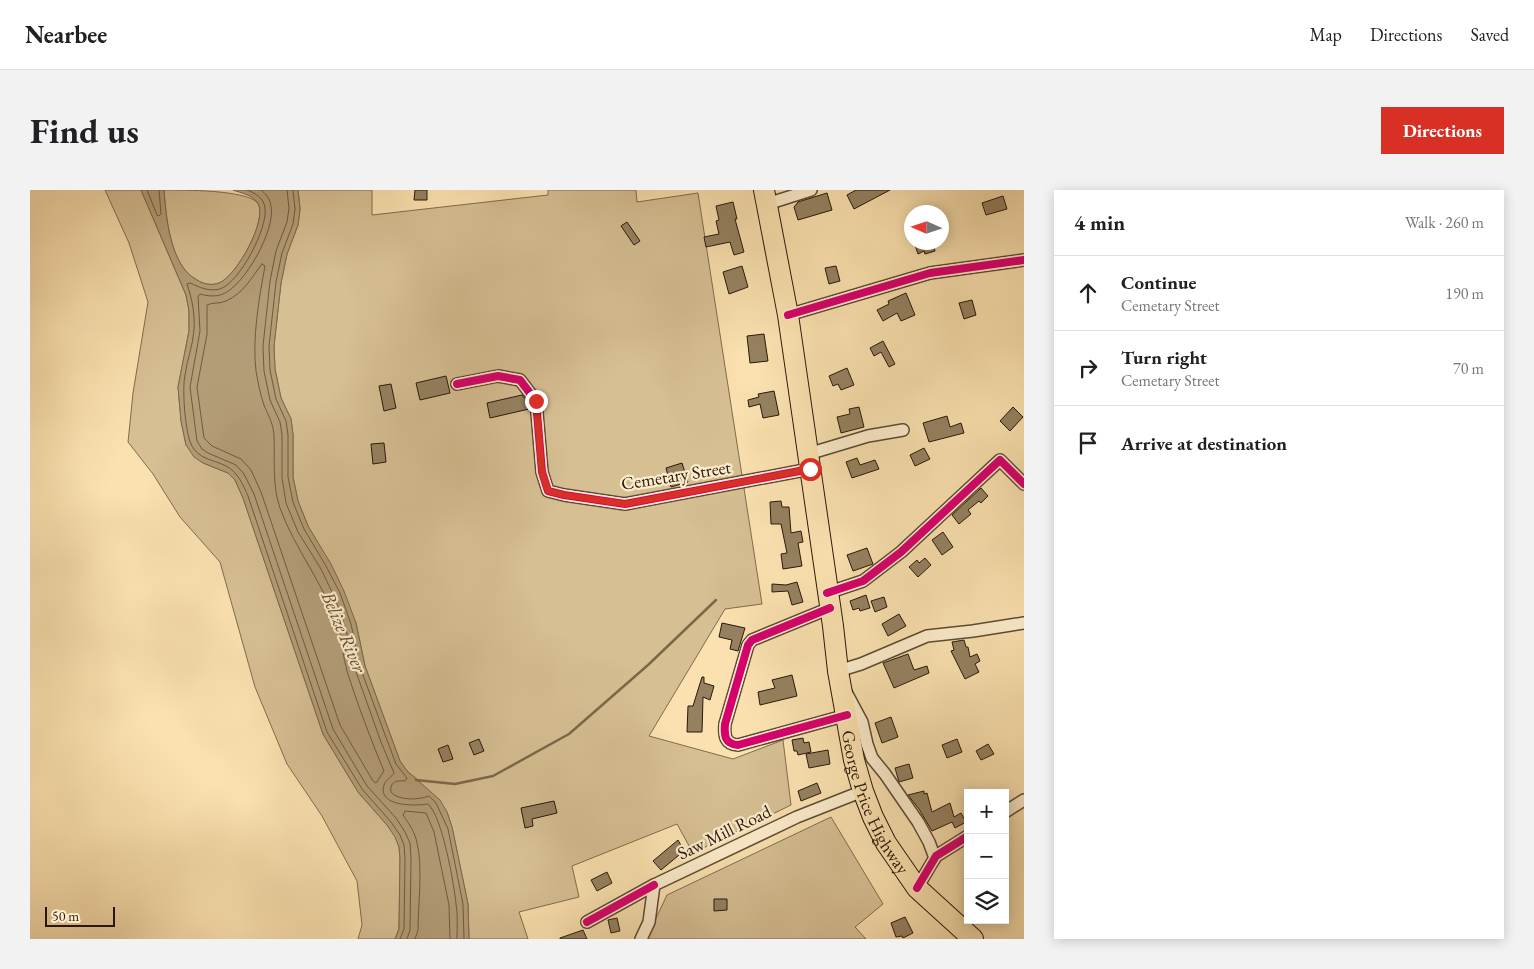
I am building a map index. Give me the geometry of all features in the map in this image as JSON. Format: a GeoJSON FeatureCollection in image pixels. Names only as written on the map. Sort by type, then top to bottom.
{"type":"FeatureCollection","features":[{"type":"Feature","properties":{"kind":"highway","name":"George Price Highway"},"geometry":{"type":"LineString","coordinates":[[766,197],[788,315],[838,676],[862,791],[886,843],[917,888],[973,939]]}},
{"type":"Feature","properties":{"kind":"street"},"geometry":{"type":"LineString","coordinates":[[766,197],[811,190]]}},
{"type":"Feature","properties":{"kind":"street"},"geometry":{"type":"LineString","coordinates":[[788,315],[930,273],[1024,260]]}},
{"type":"Feature","properties":{"kind":"street","name":"Cemetary Street"},"geometry":{"type":"LineString","coordinates":[[457,384],[498,376],[520,380],[536,401],[542,472],[548,491],[564,495],[625,504],[809,462]]}},
{"type":"Feature","properties":{"kind":"street"},"geometry":{"type":"LineString","coordinates":[[809,462],[868,436],[903,430]]}},
{"type":"Feature","properties":{"kind":"street"},"geometry":{"type":"LineString","coordinates":[[847,715],[738,745],[726,740],[724,734],[725,724],[748,645],[752,640],[863,581],[901,552],[1000,460],[1024,484]]}},
{"type":"Feature","properties":{"kind":"street"},"geometry":{"type":"LineString","coordinates":[[935,858],[918,822],[872,758],[862,722],[838,676],[861,664],[927,636],[1024,623]]}},
{"type":"Feature","properties":{"kind":"street","name":"Saw Mill Road"},"geometry":{"type":"LineString","coordinates":[[587,922],[654,885],[797,817],[862,791]]}},
{"type":"Feature","properties":{"kind":"street"},"geometry":{"type":"LineString","coordinates":[[1009,809],[1024,800]]}},
{"type":"Feature","properties":{"kind":"street"},"geometry":{"type":"LineString","coordinates":[[917,888],[935,858],[964,839]]}},
{"type":"Feature","properties":{"kind":"street"},"geometry":{"type":"LineString","coordinates":[[641,939],[649,922],[654,885]]}},
{"type":"Feature","properties":{"kind":"shaded area"},"geometry":{"type":"Polygon","coordinates":[[[105,190],[141,190],[186,295],[189,311],[189,331],[178,387],[181,421],[186,445],[203,463],[228,473],[235,480],[243,498],[323,734],[358,792],[396,837],[400,858],[399,929],[395,939],[358,939],[362,925],[357,881],[322,816],[287,764],[255,687],[220,562],[180,517],[153,474],[128,442],[133,393],[148,302],[129,243],[105,190]]]}},
{"type":"Feature","properties":{"kind":"shaded area"},"geometry":{"type":"Polygon","coordinates":[[[164,190],[227,193],[250,198],[257,202],[260,210],[259,220],[249,246],[234,270],[219,283],[211,284],[199,281],[188,273],[181,264],[175,252],[168,227],[164,190]]]}},
{"type":"Feature","properties":{"kind":"shaded area"},"geometry":{"type":"Polygon","coordinates":[[[298,190],[372,190],[372,215],[548,195],[548,190],[636,190],[637,202],[698,193],[762,604],[725,609],[649,736],[733,759],[783,740],[791,805],[693,853],[677,824],[572,866],[579,897],[519,912],[528,939],[469,939],[468,904],[452,827],[447,812],[418,780],[407,771],[400,761],[365,666],[356,623],[308,526],[298,501],[293,477],[291,419],[281,398],[275,369],[274,346],[281,283],[287,254],[298,225],[300,209],[298,190]]]}},
{"type":"Feature","properties":{"kind":"shaded area"},"geometry":{"type":"Polygon","coordinates":[[[831,817],[883,904],[855,927],[866,939],[646,939],[667,895],[831,817]]]}},
{"type":"Feature","properties":{"kind":"water","name":"Belize River"},"geometry":{"type":"Polygon","coordinates":[[[141,190],[164,190],[168,227],[175,252],[181,264],[197,280],[216,284],[226,278],[242,259],[255,233],[259,220],[260,210],[257,202],[249,196],[233,190],[298,190],[300,209],[298,225],[287,254],[281,283],[274,346],[275,369],[281,398],[291,419],[293,477],[298,501],[308,526],[331,564],[344,591],[356,623],[365,666],[400,761],[407,771],[440,800],[447,812],[452,827],[468,904],[469,939],[395,939],[399,929],[400,858],[399,847],[395,837],[358,792],[323,734],[243,498],[235,480],[228,473],[203,463],[194,457],[186,445],[181,421],[178,387],[189,331],[189,311],[186,295],[141,190]]]}},
{"type":"Feature","properties":{"kind":"building"},"geometry":{"type":"Polygon","coordinates":[[[415,190],[427,190],[427,200],[414,200],[415,190]]]}},
{"type":"Feature","properties":{"kind":"building"},"geometry":{"type":"Polygon","coordinates":[[[856,190],[890,190],[854,209],[847,195],[856,190]]]}},
{"type":"Feature","properties":{"kind":"building"},"geometry":{"type":"Polygon","coordinates":[[[827,193],[832,210],[798,220],[794,207],[798,202],[827,193]]]}},
{"type":"Feature","properties":{"kind":"building"},"geometry":{"type":"Polygon","coordinates":[[[1003,196],[1007,209],[986,215],[982,203],[1003,196]]]}},
{"type":"Feature","properties":{"kind":"building"},"geometry":{"type":"Polygon","coordinates":[[[733,202],[737,219],[735,219],[744,252],[734,255],[730,242],[706,247],[704,237],[719,234],[716,221],[719,220],[716,206],[733,202]]]}},
{"type":"Feature","properties":{"kind":"building"},"geometry":{"type":"Polygon","coordinates":[[[627,222],[640,241],[634,245],[621,226],[627,222]]]}},
{"type":"Feature","properties":{"kind":"building"},"geometry":{"type":"Polygon","coordinates":[[[917,250],[935,251],[925,254],[924,251],[918,254],[917,250]]]}},
{"type":"Feature","properties":{"kind":"building"},"geometry":{"type":"Polygon","coordinates":[[[742,266],[748,287],[729,294],[723,272],[742,266]]]}},
{"type":"Feature","properties":{"kind":"building"},"geometry":{"type":"Polygon","coordinates":[[[836,266],[840,281],[829,284],[825,268],[836,266]]]}},
{"type":"Feature","properties":{"kind":"building"},"geometry":{"type":"Polygon","coordinates":[[[906,293],[915,315],[901,321],[897,313],[883,321],[877,310],[889,304],[888,301],[906,293]]]}},
{"type":"Feature","properties":{"kind":"building"},"geometry":{"type":"Polygon","coordinates":[[[972,300],[976,315],[964,319],[959,303],[972,300]]]}},
{"type":"Feature","properties":{"kind":"building"},"geometry":{"type":"Polygon","coordinates":[[[764,334],[768,361],[750,363],[747,336],[764,334]]]}},
{"type":"Feature","properties":{"kind":"building"},"geometry":{"type":"Polygon","coordinates":[[[883,341],[895,364],[889,367],[881,352],[874,356],[870,348],[883,341]]]}},
{"type":"Feature","properties":{"kind":"building"},"geometry":{"type":"Polygon","coordinates":[[[847,368],[854,385],[841,390],[838,384],[833,386],[829,376],[847,368]]]}},
{"type":"Feature","properties":{"kind":"building"},"geometry":{"type":"Polygon","coordinates":[[[446,376],[450,393],[420,400],[416,383],[446,376]]]}},
{"type":"Feature","properties":{"kind":"building"},"geometry":{"type":"Polygon","coordinates":[[[391,384],[396,408],[384,411],[379,386],[391,384]]]}},
{"type":"Feature","properties":{"kind":"building"},"geometry":{"type":"Polygon","coordinates":[[[774,391],[779,415],[763,418],[760,404],[749,407],[748,400],[759,397],[758,394],[774,391]]]}},
{"type":"Feature","properties":{"kind":"building"},"geometry":{"type":"Polygon","coordinates":[[[522,395],[527,401],[529,409],[490,418],[487,403],[522,395]]]}},
{"type":"Feature","properties":{"kind":"building"},"geometry":{"type":"Polygon","coordinates":[[[859,407],[864,427],[841,433],[837,417],[850,414],[849,409],[859,407]]]}},
{"type":"Feature","properties":{"kind":"building"},"geometry":{"type":"Polygon","coordinates":[[[1013,407],[1023,417],[1010,431],[1000,421],[1013,407]]]}},
{"type":"Feature","properties":{"kind":"building"},"geometry":{"type":"Polygon","coordinates":[[[947,416],[950,427],[961,423],[964,433],[929,442],[923,423],[947,416]]]}},
{"type":"Feature","properties":{"kind":"building"},"geometry":{"type":"Polygon","coordinates":[[[384,443],[386,462],[373,464],[371,444],[384,443]]]}},
{"type":"Feature","properties":{"kind":"building"},"geometry":{"type":"Polygon","coordinates":[[[924,448],[930,459],[915,466],[910,455],[924,448]]]}},
{"type":"Feature","properties":{"kind":"building"},"geometry":{"type":"Polygon","coordinates":[[[857,458],[860,465],[875,460],[879,469],[852,478],[846,462],[857,458]]]}},
{"type":"Feature","properties":{"kind":"building"},"geometry":{"type":"Polygon","coordinates":[[[682,463],[688,482],[671,487],[666,468],[682,463]]]}},
{"type":"Feature","properties":{"kind":"building"},"geometry":{"type":"Polygon","coordinates":[[[981,488],[988,496],[981,503],[979,501],[968,510],[971,514],[959,524],[952,515],[981,488]]]}},
{"type":"Feature","properties":{"kind":"building"},"geometry":{"type":"Polygon","coordinates":[[[781,501],[782,507],[789,507],[791,533],[801,531],[803,542],[798,543],[802,566],[783,569],[781,554],[787,553],[781,524],[771,524],[770,502],[781,501]]]}},
{"type":"Feature","properties":{"kind":"building"},"geometry":{"type":"Polygon","coordinates":[[[943,532],[953,547],[942,555],[932,540],[943,532]]]}},
{"type":"Feature","properties":{"kind":"building"},"geometry":{"type":"Polygon","coordinates":[[[867,548],[873,564],[853,571],[847,555],[867,548]]]}},
{"type":"Feature","properties":{"kind":"building"},"geometry":{"type":"Polygon","coordinates":[[[925,558],[931,565],[918,577],[909,567],[917,560],[919,563],[925,558]]]}},
{"type":"Feature","properties":{"kind":"building"},"geometry":{"type":"Polygon","coordinates":[[[797,582],[803,602],[792,605],[788,591],[772,592],[772,584],[786,585],[797,582]]]}},
{"type":"Feature","properties":{"kind":"building"},"geometry":{"type":"Polygon","coordinates":[[[866,595],[870,608],[860,611],[859,608],[853,610],[850,601],[866,595]]]}},
{"type":"Feature","properties":{"kind":"building"},"geometry":{"type":"Polygon","coordinates":[[[884,597],[887,607],[875,612],[871,601],[884,597]]]}},
{"type":"Feature","properties":{"kind":"building"},"geometry":{"type":"Polygon","coordinates":[[[899,614],[906,626],[888,636],[882,624],[899,614]]]}},
{"type":"Feature","properties":{"kind":"building"},"geometry":{"type":"Polygon","coordinates":[[[722,623],[745,628],[738,651],[730,649],[732,640],[719,637],[722,623]]]}},
{"type":"Feature","properties":{"kind":"building"},"geometry":{"type":"Polygon","coordinates":[[[964,640],[970,657],[977,654],[980,661],[975,664],[979,672],[965,679],[951,651],[954,650],[952,642],[964,640]]]}},
{"type":"Feature","properties":{"kind":"building"},"geometry":{"type":"Polygon","coordinates":[[[908,654],[914,670],[927,666],[929,673],[894,688],[883,663],[908,654]]]}},
{"type":"Feature","properties":{"kind":"building"},"geometry":{"type":"Polygon","coordinates":[[[792,675],[797,696],[760,705],[758,692],[775,688],[772,680],[792,675]]]}},
{"type":"Feature","properties":{"kind":"building"},"geometry":{"type":"Polygon","coordinates":[[[702,677],[704,677],[704,683],[714,686],[710,700],[703,697],[702,732],[687,732],[688,706],[693,706],[702,677]]]}},
{"type":"Feature","properties":{"kind":"building"},"geometry":{"type":"Polygon","coordinates":[[[891,717],[898,737],[882,743],[875,723],[891,717]]]}},
{"type":"Feature","properties":{"kind":"building"},"geometry":{"type":"Polygon","coordinates":[[[803,738],[804,743],[809,742],[811,752],[798,755],[797,751],[794,751],[792,740],[803,738]]]}},
{"type":"Feature","properties":{"kind":"building"},"geometry":{"type":"Polygon","coordinates":[[[479,739],[484,751],[474,755],[469,743],[479,739]]]}},
{"type":"Feature","properties":{"kind":"building"},"geometry":{"type":"Polygon","coordinates":[[[957,739],[962,752],[947,758],[942,745],[957,739]]]}},
{"type":"Feature","properties":{"kind":"building"},"geometry":{"type":"Polygon","coordinates":[[[988,744],[994,754],[981,760],[976,751],[988,744]]]}},
{"type":"Feature","properties":{"kind":"building"},"geometry":{"type":"Polygon","coordinates":[[[448,745],[453,759],[443,762],[438,749],[448,745]]]}},
{"type":"Feature","properties":{"kind":"building"},"geometry":{"type":"Polygon","coordinates":[[[828,750],[830,764],[809,768],[806,754],[828,750]]]}},
{"type":"Feature","properties":{"kind":"building"},"geometry":{"type":"Polygon","coordinates":[[[909,764],[913,778],[899,782],[895,768],[909,764]]]}},
{"type":"Feature","properties":{"kind":"building"},"geometry":{"type":"Polygon","coordinates":[[[817,783],[821,793],[801,801],[798,791],[817,783]]]}},
{"type":"Feature","properties":{"kind":"building"},"geometry":{"type":"Polygon","coordinates":[[[924,791],[924,794],[927,793],[932,812],[950,803],[954,817],[961,813],[964,823],[955,828],[952,822],[932,831],[908,795],[924,791]]]}},
{"type":"Feature","properties":{"kind":"building"},"geometry":{"type":"Polygon","coordinates":[[[554,801],[557,813],[532,819],[533,826],[525,828],[521,808],[554,801]]]}},
{"type":"Feature","properties":{"kind":"building"},"geometry":{"type":"Polygon","coordinates":[[[678,840],[684,851],[661,870],[653,861],[678,840]]]}},
{"type":"Feature","properties":{"kind":"building"},"geometry":{"type":"Polygon","coordinates":[[[607,872],[612,883],[597,891],[591,880],[607,872]]]}},
{"type":"Feature","properties":{"kind":"building"},"geometry":{"type":"Polygon","coordinates":[[[714,899],[727,899],[727,910],[714,911],[714,899]]]}},
{"type":"Feature","properties":{"kind":"building"},"geometry":{"type":"Polygon","coordinates":[[[905,917],[913,933],[903,938],[902,936],[896,937],[891,923],[905,917]]]}},
{"type":"Feature","properties":{"kind":"building"},"geometry":{"type":"Polygon","coordinates":[[[617,918],[620,931],[611,933],[608,920],[617,918]]]}},
{"type":"Feature","properties":{"kind":"building"},"geometry":{"type":"Polygon","coordinates":[[[583,930],[587,939],[560,939],[560,938],[583,930]]]}},
{"type":"Feature","properties":{"kind":"waterway"},"geometry":{"type":"LineString","coordinates":[[416,780],[455,784],[493,776],[569,734],[648,665],[716,600]]}},
{"type":"Feature","properties":{"kind":"cycle path"},"geometry":{"type":"LineString","coordinates":[[788,315],[930,273],[1024,260]]}},
{"type":"Feature","properties":{"kind":"cycle path"},"geometry":{"type":"LineString","coordinates":[[457,384],[498,376],[520,380],[536,401],[542,472],[548,491],[564,495],[625,504],[810,469]]}},
{"type":"Feature","properties":{"kind":"cycle path"},"geometry":{"type":"LineString","coordinates":[[827,593],[863,581],[901,552],[1000,460],[1024,484]]}},
{"type":"Feature","properties":{"kind":"cycle path"},"geometry":{"type":"LineString","coordinates":[[830,608],[752,640],[748,645],[725,724],[725,736],[730,743],[738,745],[847,715]]}},
{"type":"Feature","properties":{"kind":"cycle path"},"geometry":{"type":"LineString","coordinates":[[917,888],[936,856],[964,838]]}},
{"type":"Feature","properties":{"kind":"cycle path"},"geometry":{"type":"LineString","coordinates":[[587,922],[654,885]]}},
{"type":"Feature","properties":{"kind":"route"},"geometry":{"type":"LineString","coordinates":[[536,401],[542,472],[548,491],[564,495],[625,504],[810,469]]}}]}
